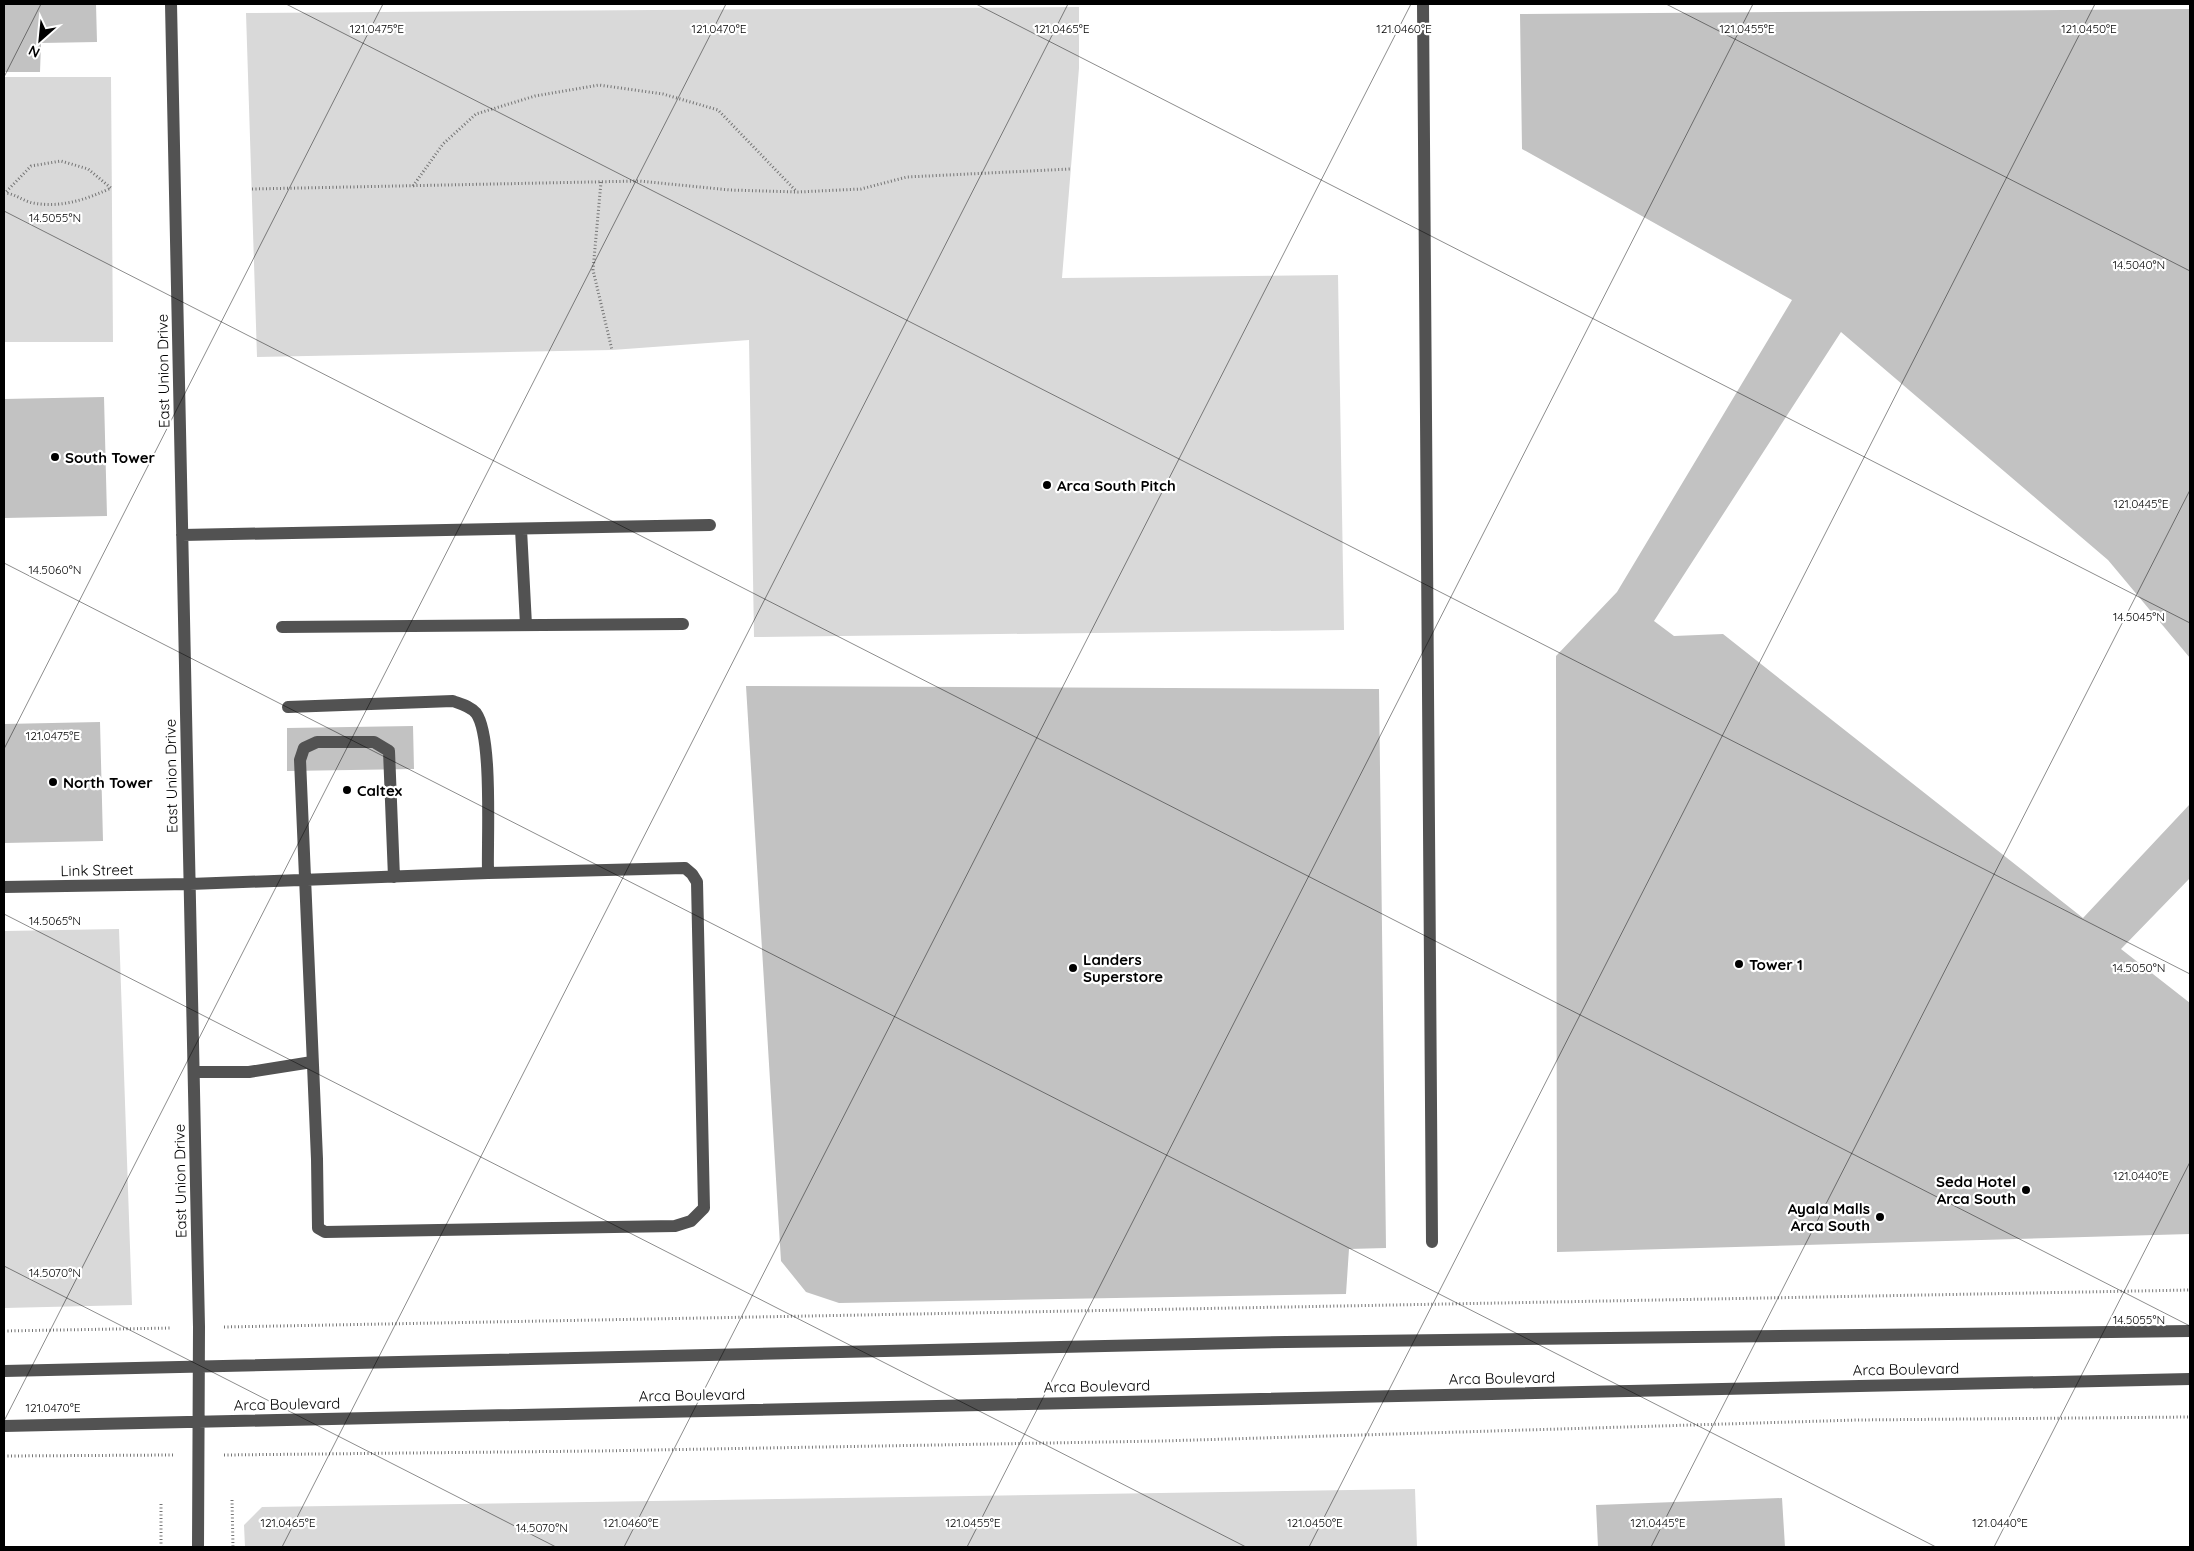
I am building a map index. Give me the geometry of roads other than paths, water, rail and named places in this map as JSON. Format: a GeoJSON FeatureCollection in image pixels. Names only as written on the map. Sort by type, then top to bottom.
{"type":"FeatureCollection","features":[{"type":"Feature","properties":{"kind":"street","name":"East Union Drive"},"geometry":{"type":"LineString","coordinates":[[171,4],[200,1327],[198,1547]]}},
{"type":"Feature","properties":{"kind":"street"},"geometry":{"type":"LineString","coordinates":[[1424,4],[1432,1242]]}},
{"type":"Feature","properties":{"kind":"street"},"geometry":{"type":"LineString","coordinates":[[182,535],[710,525]]}},
{"type":"Feature","properties":{"kind":"street"},"geometry":{"type":"LineString","coordinates":[[521,529],[526,625]]}},
{"type":"Feature","properties":{"kind":"street"},"geometry":{"type":"LineString","coordinates":[[282,627],[683,624]]}},
{"type":"Feature","properties":{"kind":"street"},"geometry":{"type":"LineString","coordinates":[[288,707],[453,701],[470,707],[477,714],[484,733],[488,873]]}},
{"type":"Feature","properties":{"kind":"street"},"geometry":{"type":"LineString","coordinates":[[194,1072],[249,1072],[312,1062],[300,760],[304,748],[317,742],[374,742],[389,751],[394,877]]}},
{"type":"Feature","properties":{"kind":"street","name":"Link Street"},"geometry":{"type":"LineString","coordinates":[[4,887],[190,884],[685,868],[698,882],[704,1208],[690,1221],[675,1226],[326,1232],[318,1228],[316,1218],[317,1159],[312,1062]]}},
{"type":"Feature","properties":{"kind":"street"},"geometry":{"type":"LineString","coordinates":[[4,1371],[1286,1342],[2190,1331]]}},
{"type":"Feature","properties":{"kind":"street","name":"Arca Boulevard"},"geometry":{"type":"LineString","coordinates":[[4,1426],[2190,1380]]}},
{"type":"Feature","properties":{"kind":"place","name":"South Tower"},"geometry":{"type":"Point","coordinates":[55,457]}},
{"type":"Feature","properties":{"kind":"place","name":"Arca South Pitch"},"geometry":{"type":"Point","coordinates":[1047,485]}},
{"type":"Feature","properties":{"kind":"place","name":"North Tower"},"geometry":{"type":"Point","coordinates":[53,782]}},
{"type":"Feature","properties":{"kind":"place","name":"Caltex"},"geometry":{"type":"Point","coordinates":[347,790]}},
{"type":"Feature","properties":{"kind":"place","name":"Tower 1"},"geometry":{"type":"Point","coordinates":[1739,964]}},
{"type":"Feature","properties":{"kind":"place","name":"Landers Superstore"},"geometry":{"type":"Point","coordinates":[1073,968]}},
{"type":"Feature","properties":{"kind":"place","name":"Seda Hotel Arca South"},"geometry":{"type":"Point","coordinates":[2026,1190]}},
{"type":"Feature","properties":{"kind":"place","name":"Ayala Malls Arca South"},"geometry":{"type":"Point","coordinates":[1880,1217]}}]}
